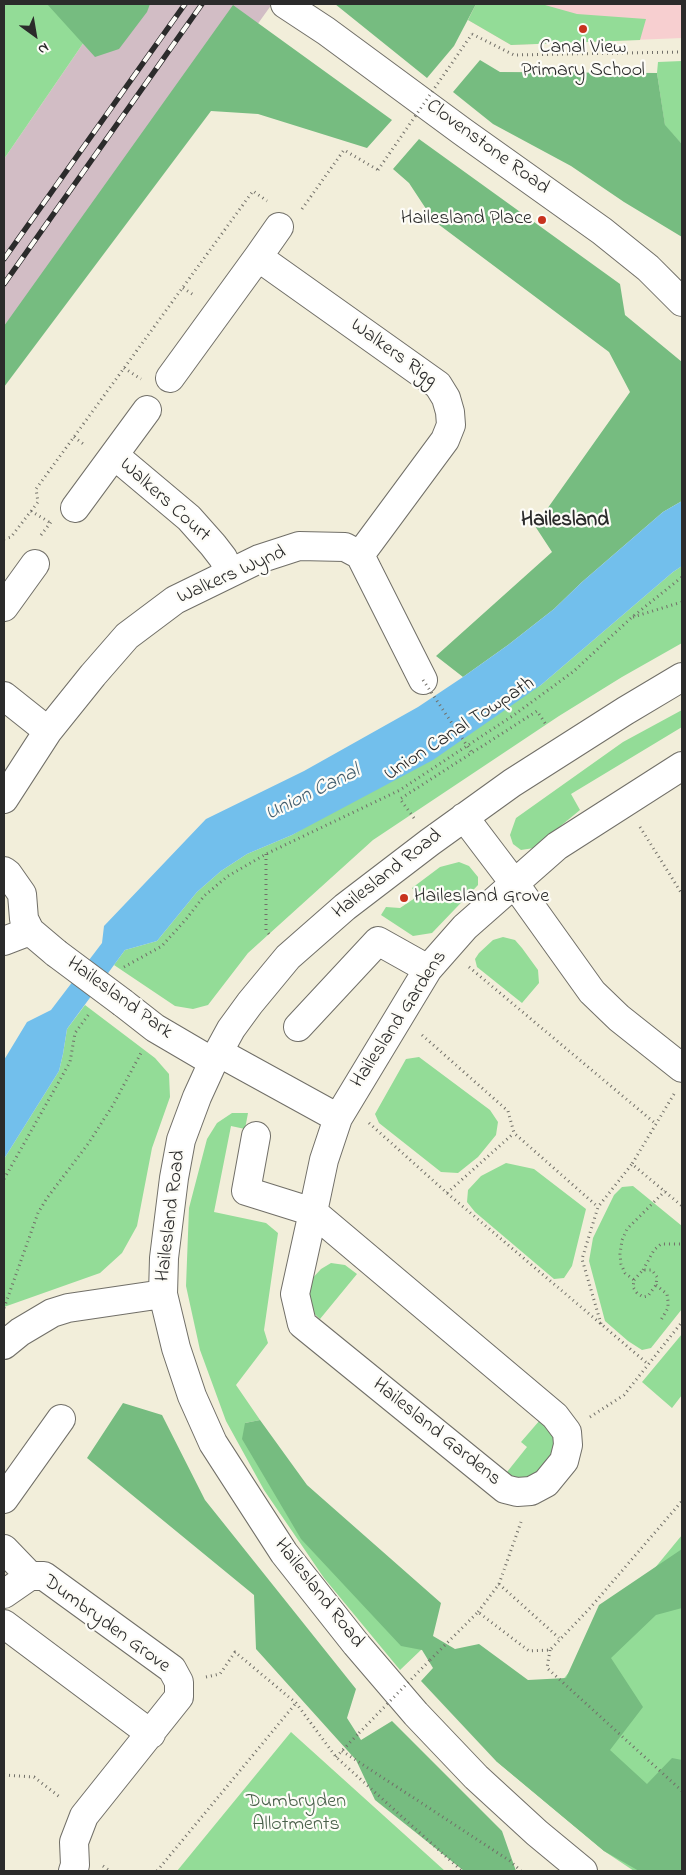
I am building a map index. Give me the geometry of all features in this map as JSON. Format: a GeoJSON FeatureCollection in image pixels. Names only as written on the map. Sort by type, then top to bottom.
{"type":"FeatureCollection","features":[{"type":"Feature","properties":{"kind":"street","name":"Clovenstone Road"},"geometry":{"type":"LineString","coordinates":[[285,4],[326,31],[462,132],[602,230],[648,268],[682,302]]}},
{"type":"Feature","properties":{"kind":"street"},"geometry":{"type":"LineString","coordinates":[[170,378],[280,227]]}},
{"type":"Feature","properties":{"kind":"street","name":"Walkers Rigg"},"geometry":{"type":"LineString","coordinates":[[258,257],[438,386],[446,398],[451,425],[445,440],[360,555]]}},
{"type":"Feature","properties":{"kind":"street","name":"Walkers Court"},"geometry":{"type":"LineString","coordinates":[[75,508],[146,410]]}},
{"type":"Feature","properties":{"kind":"street","name":"Walkers Court"},"geometry":{"type":"LineString","coordinates":[[114,455],[189,518],[213,545],[230,573]]}},
{"type":"Feature","properties":{"kind":"street","name":"Walkers Wynd"},"geometry":{"type":"LineString","coordinates":[[4,798],[48,732],[127,636],[175,600],[259,559],[299,546],[345,547],[360,555]]}},
{"type":"Feature","properties":{"kind":"street"},"geometry":{"type":"LineString","coordinates":[[360,555],[423,680]]}},
{"type":"Feature","properties":{"kind":"street"},"geometry":{"type":"LineString","coordinates":[[4,607],[35,564]]}},
{"type":"Feature","properties":{"kind":"street","name":"Hailesland Road"},"geometry":{"type":"LineString","coordinates":[[582,1871],[476,1777],[416,1714],[356,1644],[284,1553],[213,1444],[192,1396],[176,1348],[163,1294],[164,1258],[182,1140],[197,1097],[215,1057],[231,1029],[288,957],[345,907],[464,817],[562,750],[682,677]]}},
{"type":"Feature","properties":{"kind":"street"},"geometry":{"type":"LineString","coordinates":[[4,696],[48,732]]}},
{"type":"Feature","properties":{"kind":"street","name":"Hailesland Gardens"},"geometry":{"type":"LineString","coordinates":[[531,1491],[517,1492],[505,1490],[302,1324],[296,1294],[313,1212],[324,1160],[343,1111],[399,1015],[428,969],[446,947],[465,927],[558,846],[682,766]]}},
{"type":"Feature","properties":{"kind":"street"},"geometry":{"type":"LineString","coordinates":[[464,817],[592,992],[680,1079]]}},
{"type":"Feature","properties":{"kind":"street"},"geometry":{"type":"LineString","coordinates":[[4,871],[22,894],[24,919],[30,931],[4,941]]}},
{"type":"Feature","properties":{"kind":"street","name":"Hailesland Park"},"geometry":{"type":"LineString","coordinates":[[30,931],[155,1028],[215,1057]]}},
{"type":"Feature","properties":{"kind":"street"},"geometry":{"type":"LineString","coordinates":[[298,1027],[378,941],[428,969]]}},
{"type":"Feature","properties":{"kind":"street"},"geometry":{"type":"LineString","coordinates":[[215,1057],[343,1111]]}},
{"type":"Feature","properties":{"kind":"street"},"geometry":{"type":"LineString","coordinates":[[256,1136],[246,1190],[313,1212],[555,1416],[567,1432],[568,1445],[564,1461],[546,1483],[531,1491]]}},
{"type":"Feature","properties":{"kind":"street"},"geometry":{"type":"LineString","coordinates":[[4,1345],[20,1332],[52,1313],[68,1308],[163,1294]]}},
{"type":"Feature","properties":{"kind":"street"},"geometry":{"type":"LineString","coordinates":[[4,1499],[61,1419]]}},
{"type":"Feature","properties":{"kind":"street"},"geometry":{"type":"LineString","coordinates":[[4,1549],[30,1576]]}},
{"type":"Feature","properties":{"kind":"street","name":"Dumbryden Grove"},"geometry":{"type":"LineString","coordinates":[[4,1594],[30,1576],[44,1576],[172,1669],[179,1682],[179,1697],[84,1816],[74,1842],[75,1866],[73,1871]]}},
{"type":"Feature","properties":{"kind":"street"},"geometry":{"type":"LineString","coordinates":[[4,1624],[151,1734]]}},
{"type":"Feature","properties":{"kind":"path"},"geometry":{"type":"LineString","coordinates":[[4,538],[11,537],[38,502],[36,489],[253,190],[273,206],[280,227],[299,214],[344,150],[378,170],[472,34],[514,55],[682,52]]}},
{"type":"Feature","properties":{"kind":"path"},"geometry":{"type":"LineString","coordinates":[[35,564],[37,543],[50,523],[75,508]]}},
{"type":"Feature","properties":{"kind":"path"},"geometry":{"type":"LineString","coordinates":[[31,511],[50,523]]}},
{"type":"Feature","properties":{"kind":"path","name":"Union Canal Towpath"},"geometry":{"type":"LineString","coordinates":[[120,972],[126,964],[162,946],[188,918],[204,896],[228,876],[266,854],[400,790],[514,715],[574,671],[631,618],[682,577]]}},
{"type":"Feature","properties":{"kind":"path"},"geometry":{"type":"LineString","coordinates":[[631,618],[682,602]]}},
{"type":"Feature","properties":{"kind":"path"},"geometry":{"type":"LineString","coordinates":[[423,680],[472,754]]}},
{"type":"Feature","properties":{"kind":"path"},"geometry":{"type":"LineString","coordinates":[[430,842],[400,799],[537,711],[562,750]]}},
{"type":"Feature","properties":{"kind":"path"},"geometry":{"type":"LineString","coordinates":[[624,802],[682,894]]}},
{"type":"Feature","properties":{"kind":"path"},"geometry":{"type":"LineString","coordinates":[[266,854],[266,930],[288,957]]}},
{"type":"Feature","properties":{"kind":"path"},"geometry":{"type":"LineString","coordinates":[[446,947],[656,1124]]}},
{"type":"Feature","properties":{"kind":"path"},"geometry":{"type":"LineString","coordinates":[[4,1179],[70,1062],[75,1033],[92,1010]]}},
{"type":"Feature","properties":{"kind":"path"},"geometry":{"type":"LineString","coordinates":[[399,1015],[508,1111],[514,1133],[598,1207]]}},
{"type":"Feature","properties":{"kind":"path"},"geometry":{"type":"LineString","coordinates":[[4,1309],[38,1213],[47,1198],[88,1144],[113,1105],[155,1028]]}},
{"type":"Feature","properties":{"kind":"path"},"geometry":{"type":"LineString","coordinates":[[601,1325],[582,1260],[598,1207],[632,1164],[680,1079]]}},
{"type":"Feature","properties":{"kind":"path"},"geometry":{"type":"LineString","coordinates":[[343,1111],[447,1193],[648,1364]]}},
{"type":"Feature","properties":{"kind":"path"},"geometry":{"type":"LineString","coordinates":[[447,1193],[514,1133]]}},
{"type":"Feature","properties":{"kind":"path"},"geometry":{"type":"LineString","coordinates":[[632,1164],[682,1206]]}},
{"type":"Feature","properties":{"kind":"path"},"geometry":{"type":"LineString","coordinates":[[634,1280],[625,1273],[621,1264],[622,1240],[627,1229],[665,1191]]}},
{"type":"Feature","properties":{"kind":"path"},"geometry":{"type":"LineString","coordinates":[[643,1270],[652,1270],[656,1277],[656,1285],[648,1296],[642,1297],[637,1294],[633,1287],[634,1280],[643,1270],[654,1250],[661,1244],[682,1244]]}},
{"type":"Feature","properties":{"kind":"path"},"geometry":{"type":"LineString","coordinates":[[656,1285],[667,1294],[668,1308],[661,1320]]}},
{"type":"Feature","properties":{"kind":"path"},"geometry":{"type":"LineString","coordinates":[[567,1432],[624,1395],[682,1322]]}},
{"type":"Feature","properties":{"kind":"path"},"geometry":{"type":"LineString","coordinates":[[336,1757],[478,1612],[499,1584],[531,1491]]}},
{"type":"Feature","properties":{"kind":"path"},"geometry":{"type":"LineString","coordinates":[[682,1501],[590,1608],[559,1638],[550,1650],[547,1668],[682,1791]]}},
{"type":"Feature","properties":{"kind":"path"},"geometry":{"type":"LineString","coordinates":[[499,1584],[559,1638]]}},
{"type":"Feature","properties":{"kind":"path"},"geometry":{"type":"LineString","coordinates":[[478,1612],[529,1651],[550,1650]]}},
{"type":"Feature","properties":{"kind":"path"},"geometry":{"type":"LineString","coordinates":[[179,1682],[220,1674],[235,1652],[296,1703],[336,1757],[462,1871]]}},
{"type":"Feature","properties":{"kind":"path"},"geometry":{"type":"LineString","coordinates":[[157,1871],[296,1703]]}},
{"type":"Feature","properties":{"kind":"path"},"geometry":{"type":"LineString","coordinates":[[342,1751],[521,1871]]}},
{"type":"Feature","properties":{"kind":"path"},"geometry":{"type":"LineString","coordinates":[[4,1776],[34,1777],[84,1816]]}},
{"type":"Feature","properties":{"kind":"shaded area"},"geometry":{"type":"Polygon","coordinates":[[[110,4],[272,4],[4,379],[4,159],[110,4]]]}},
{"type":"Feature","properties":{"kind":"shaded area","name":"Canal View Primary School"},"geometry":{"type":"Polygon","coordinates":[[[476,4],[682,4],[682,38],[511,45],[468,20],[476,4]]]}},
{"type":"Feature","properties":{"kind":"green space"},"geometry":{"type":"Polygon","coordinates":[[[4,4],[110,4],[4,159],[4,4]]]}},
{"type":"Feature","properties":{"kind":"green space"},"geometry":{"type":"Polygon","coordinates":[[[47,4],[150,4],[147,12],[119,49],[95,57],[47,4]]]}},
{"type":"Feature","properties":{"kind":"green space"},"geometry":{"type":"Polygon","coordinates":[[[335,4],[476,4],[454,46],[427,78],[335,4]]]}},
{"type":"Feature","properties":{"kind":"green space","name":"Canal View Primary School"},"geometry":{"type":"Polygon","coordinates":[[[476,4],[544,4],[577,14],[646,19],[640,40],[511,45],[468,20],[476,4]]]}},
{"type":"Feature","properties":{"kind":"green space"},"geometry":{"type":"Polygon","coordinates":[[[233,5],[392,120],[367,148],[258,114],[211,111],[4,387],[4,326],[233,5]]]}},
{"type":"Feature","properties":{"kind":"green space"},"geometry":{"type":"Polygon","coordinates":[[[480,60],[500,72],[657,73],[665,125],[682,144],[682,237],[624,202],[571,166],[493,124],[453,92],[480,60]]]}},
{"type":"Feature","properties":{"kind":"green space"},"geometry":{"type":"Polygon","coordinates":[[[682,61],[682,144],[665,126],[657,73],[658,62],[682,61]]]}},
{"type":"Feature","properties":{"kind":"green space"},"geometry":{"type":"Polygon","coordinates":[[[419,139],[620,284],[625,315],[682,362],[682,501],[663,512],[582,582],[554,609],[463,677],[436,656],[552,552],[535,526],[630,392],[609,352],[434,221],[409,183],[393,169],[419,139]]]}},
{"type":"Feature","properties":{"kind":"green space"},"geometry":{"type":"Polygon","coordinates":[[[682,566],[682,643],[559,716],[373,840],[248,953],[208,1005],[193,1009],[175,1006],[114,965],[125,950],[157,941],[197,892],[221,871],[247,854],[292,835],[541,685],[682,566]]]}},
{"type":"Feature","properties":{"kind":"green space"},"geometry":{"type":"Polygon","coordinates":[[[682,710],[682,727],[571,794],[580,810],[534,848],[521,850],[513,844],[510,835],[516,818],[623,742],[682,710]]]}},
{"type":"Feature","properties":{"kind":"green space"},"geometry":{"type":"Polygon","coordinates":[[[459,862],[469,866],[478,877],[478,885],[432,933],[413,936],[381,915],[386,907],[400,908],[418,896],[412,888],[440,867],[459,862]]]}},
{"type":"Feature","properties":{"kind":"green space"},"geometry":{"type":"Polygon","coordinates":[[[503,937],[515,940],[538,970],[539,983],[522,1003],[477,967],[475,959],[479,953],[493,940],[503,937]]]}},
{"type":"Feature","properties":{"kind":"green space"},"geometry":{"type":"Polygon","coordinates":[[[85,1005],[155,1058],[169,1074],[170,1097],[152,1148],[137,1226],[122,1253],[100,1273],[4,1307],[4,1159],[59,1071],[67,1029],[85,1005]]]}},
{"type":"Feature","properties":{"kind":"green space"},"geometry":{"type":"Polygon","coordinates":[[[419,1057],[490,1110],[498,1122],[496,1135],[478,1157],[458,1173],[441,1172],[379,1123],[375,1114],[406,1059],[419,1057]]]}},
{"type":"Feature","properties":{"kind":"green space"},"geometry":{"type":"Polygon","coordinates":[[[232,1113],[248,1113],[245,1129],[231,1126],[214,1212],[266,1223],[278,1233],[264,1330],[268,1343],[236,1385],[260,1420],[245,1423],[422,1649],[400,1670],[324,1578],[264,1490],[226,1421],[200,1350],[186,1286],[189,1208],[207,1139],[217,1123],[232,1113]]]}},
{"type":"Feature","properties":{"kind":"green space"},"geometry":{"type":"Polygon","coordinates":[[[506,1163],[534,1169],[586,1209],[572,1266],[564,1278],[554,1279],[475,1212],[467,1202],[468,1190],[481,1176],[506,1163]]]}},
{"type":"Feature","properties":{"kind":"green space"},"geometry":{"type":"Polygon","coordinates":[[[633,1186],[682,1226],[682,1309],[651,1348],[642,1350],[628,1341],[605,1321],[589,1261],[593,1238],[614,1195],[622,1187],[633,1186]]]}},
{"type":"Feature","properties":{"kind":"green space"},"geometry":{"type":"Polygon","coordinates":[[[331,1263],[345,1265],[357,1274],[320,1319],[310,1310],[309,1282],[321,1269],[331,1263]]]}},
{"type":"Feature","properties":{"kind":"green space"},"geometry":{"type":"Polygon","coordinates":[[[682,1334],[682,1395],[672,1408],[642,1382],[682,1334]]]}},
{"type":"Feature","properties":{"kind":"green space"},"geometry":{"type":"Polygon","coordinates":[[[123,1403],[162,1415],[205,1500],[356,1689],[347,1718],[361,1740],[392,1721],[502,1831],[516,1871],[464,1871],[375,1800],[356,1760],[256,1649],[254,1595],[87,1458],[123,1403]]]}},
{"type":"Feature","properties":{"kind":"green space"},"geometry":{"type":"Polygon","coordinates":[[[260,1420],[307,1485],[441,1603],[433,1636],[455,1649],[479,1644],[528,1680],[566,1678],[599,1605],[682,1549],[682,1608],[656,1615],[611,1658],[643,1707],[610,1750],[647,1784],[672,1758],[682,1760],[682,1871],[639,1871],[604,1851],[496,1761],[421,1681],[433,1668],[422,1650],[401,1646],[301,1539],[242,1439],[245,1423],[260,1420]]]}},
{"type":"Feature","properties":{"kind":"green space"},"geometry":{"type":"Polygon","coordinates":[[[540,1420],[553,1430],[556,1438],[551,1460],[527,1482],[503,1477],[527,1447],[521,1442],[540,1420]]]}},
{"type":"Feature","properties":{"kind":"green space"},"geometry":{"type":"Polygon","coordinates":[[[682,1535],[682,1871],[634,1871],[604,1851],[496,1761],[682,1535]]]}},
{"type":"Feature","properties":{"kind":"green space","name":"Dumbryden Allotments"},"geometry":{"type":"Polygon","coordinates":[[[291,1732],[445,1871],[177,1871],[291,1732]]]}},
{"type":"Feature","properties":{"kind":"water","name":"Union Canal"},"geometry":{"type":"Polygon","coordinates":[[[682,501],[682,566],[541,685],[433,760],[292,835],[247,854],[221,871],[197,892],[157,941],[125,950],[67,1029],[59,1071],[4,1159],[4,1060],[27,1022],[51,1010],[102,943],[104,926],[206,819],[304,771],[418,707],[463,677],[554,609],[582,582],[663,512],[682,501]]]}},
{"type":"Feature","properties":{"kind":"railway"},"geometry":{"type":"LineString","coordinates":[[4,259],[185,4]]}},
{"type":"Feature","properties":{"kind":"railway"},"geometry":{"type":"LineString","coordinates":[[4,284],[202,4]]}},
{"type":"Feature","properties":{"kind":"place","name":"Canal View Primary School"},"geometry":{"type":"Point","coordinates":[583,29]}},
{"type":"Feature","properties":{"kind":"place","name":"Hailesland Place"},"geometry":{"type":"Point","coordinates":[542,220]}},
{"type":"Feature","properties":{"kind":"place","name":"Hailesland Grove"},"geometry":{"type":"Point","coordinates":[404,898]}},
{"type":"Feature","properties":{"kind":"district","name":"Hailesland"},"geometry":{"type":"Point","coordinates":[565,522]}}]}
